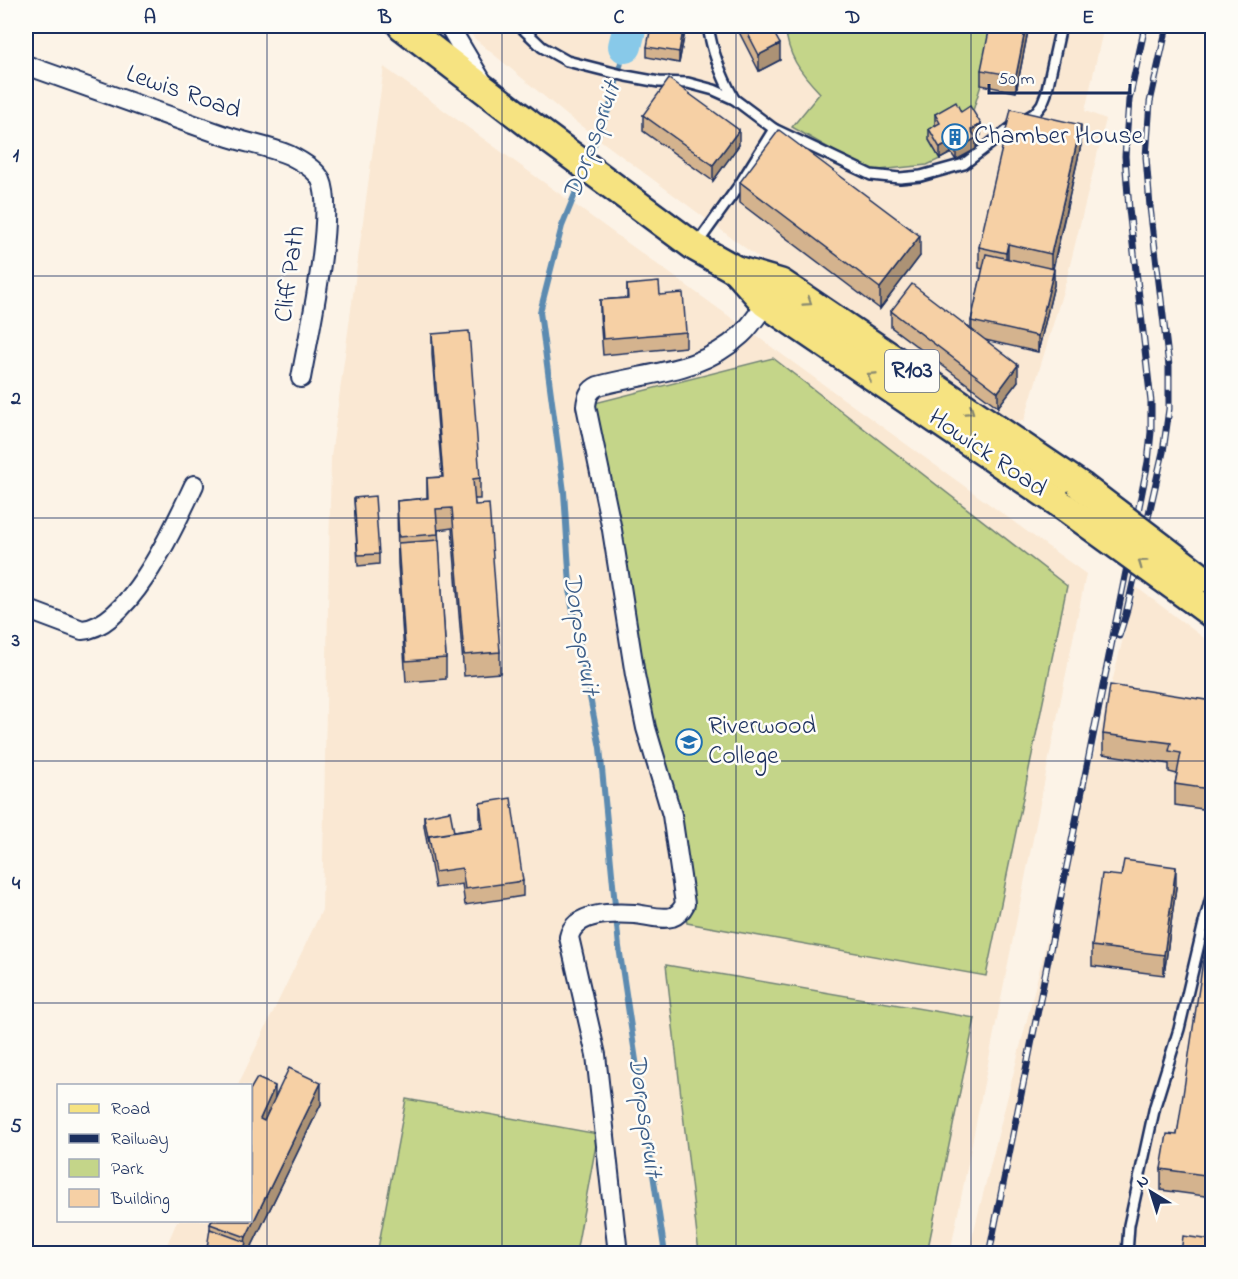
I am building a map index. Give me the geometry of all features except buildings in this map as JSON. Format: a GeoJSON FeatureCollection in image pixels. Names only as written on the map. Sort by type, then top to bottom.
{"type":"FeatureCollection","features":[{"type":"Feature","properties":{"kind":"main road","name":"Howick Road"},"geometry":{"type":"LineString","coordinates":[[402,26],[695,247],[736,270],[1081,486],[1201,587],[1212,614]]}},
{"type":"Feature","properties":{"kind":"main road","name":"Howick Road"},"geometry":{"type":"LineString","coordinates":[[773,293],[1059,503],[1201,587]]}},
{"type":"Feature","properties":{"kind":"street"},"geometry":{"type":"LineString","coordinates":[[449,26],[488,91]]}},
{"type":"Feature","properties":{"kind":"street","name":"Lewis Road"},"geometry":{"type":"LineString","coordinates":[[26,65],[230,137],[289,155],[320,177]]}},
{"type":"Feature","properties":{"kind":"street","name":"Cliff Path"},"geometry":{"type":"LineString","coordinates":[[301,378],[323,240],[324,207],[320,177]]}},
{"type":"Feature","properties":{"kind":"street"},"geometry":{"type":"LineString","coordinates":[[618,1254],[596,1055],[569,937],[575,926],[594,915],[633,914],[667,918],[682,911],[685,904],[672,815],[646,728],[637,686],[612,530],[586,400],[590,392],[598,386],[673,370],[705,360],[742,334],[773,293]]}},
{"type":"Feature","properties":{"kind":"street"},"geometry":{"type":"LineString","coordinates":[[26,609],[82,630],[98,625],[126,601],[145,578],[164,549],[194,485]]}},
{"type":"Feature","properties":{"kind":"lane"},"geometry":{"type":"LineString","coordinates":[[519,26],[542,47],[567,61],[659,82],[705,86],[734,99],[774,129],[871,175],[900,178],[921,176],[964,164],[1012,127],[1035,113],[1042,104],[1061,26]]}},
{"type":"Feature","properties":{"kind":"lane"},"geometry":{"type":"LineString","coordinates":[[708,26],[712,49],[734,99]]}},
{"type":"Feature","properties":{"kind":"lane"},"geometry":{"type":"LineString","coordinates":[[695,247],[740,184],[774,129]]}},
{"type":"Feature","properties":{"kind":"lane"},"geometry":{"type":"LineString","coordinates":[[1127,1254],[1129,1226],[1155,1106],[1179,1029],[1212,894]]}},
{"type":"Feature","properties":{"kind":"shaded area"},"geometry":{"type":"Polygon","coordinates":[[[466,26],[1104,26],[1085,111],[1106,119],[1066,281],[1024,421],[978,421],[569,117],[474,38],[466,26]]]}},
{"type":"Feature","properties":{"kind":"shaded area","name":"Riverwood College"},"geometry":{"type":"Polygon","coordinates":[[[384,67],[1086,574],[950,1253],[163,1254],[177,1222],[252,1222],[252,1084],[238,1084],[322,910],[331,457],[384,67]]]}},
{"type":"Feature","properties":{"kind":"shaded area"},"geometry":{"type":"Polygon","coordinates":[[[1136,587],[1212,644],[1212,1253],[968,1254],[1136,587]]]}},
{"type":"Feature","properties":{"kind":"green space"},"geometry":{"type":"Polygon","coordinates":[[[785,26],[993,26],[981,85],[971,117],[929,140],[940,159],[927,165],[869,171],[792,127],[820,93],[792,55],[785,26]]]}},
{"type":"Feature","properties":{"kind":"green space"},"geometry":{"type":"Polygon","coordinates":[[[773,358],[1067,586],[986,976],[687,923],[595,403],[773,358]]]}},
{"type":"Feature","properties":{"kind":"green space"},"geometry":{"type":"Polygon","coordinates":[[[666,965],[975,1018],[927,1253],[699,1253],[666,965]]]}},
{"type":"Feature","properties":{"kind":"green space"},"geometry":{"type":"Polygon","coordinates":[[[406,1099],[598,1134],[576,1253],[377,1254],[406,1099]]]}},
{"type":"Feature","properties":{"kind":"waterway","name":"Dorpspruit"},"geometry":{"type":"LineString","coordinates":[[625,46],[630,26]]}},
{"type":"Feature","properties":{"kind":"waterway","name":"Dorpspruit"},"geometry":{"type":"LineString","coordinates":[[588,159],[611,103],[625,46]]}},
{"type":"Feature","properties":{"kind":"waterway","name":"Dorpspruit"},"geometry":{"type":"LineString","coordinates":[[584,172],[562,226],[540,312],[564,492],[571,601],[600,748],[619,947],[665,1254]]}},
{"type":"Feature","properties":{"kind":"railway"},"geometry":{"type":"LineString","coordinates":[[989,1254],[1148,462],[1151,402],[1125,156],[1129,100],[1145,26]]}},
{"type":"Feature","properties":{"kind":"railway"},"geometry":{"type":"LineString","coordinates":[[1119,636],[1163,452],[1169,409],[1169,366],[1146,157],[1150,102],[1167,26]]}},
{"type":"Feature","properties":{"kind":"place","name":"Chamber House"},"geometry":{"type":"Point","coordinates":[955,137]}},
{"type":"Feature","properties":{"kind":"place","name":"Riverwood College"},"geometry":{"type":"Point","coordinates":[689,742]}}]}
